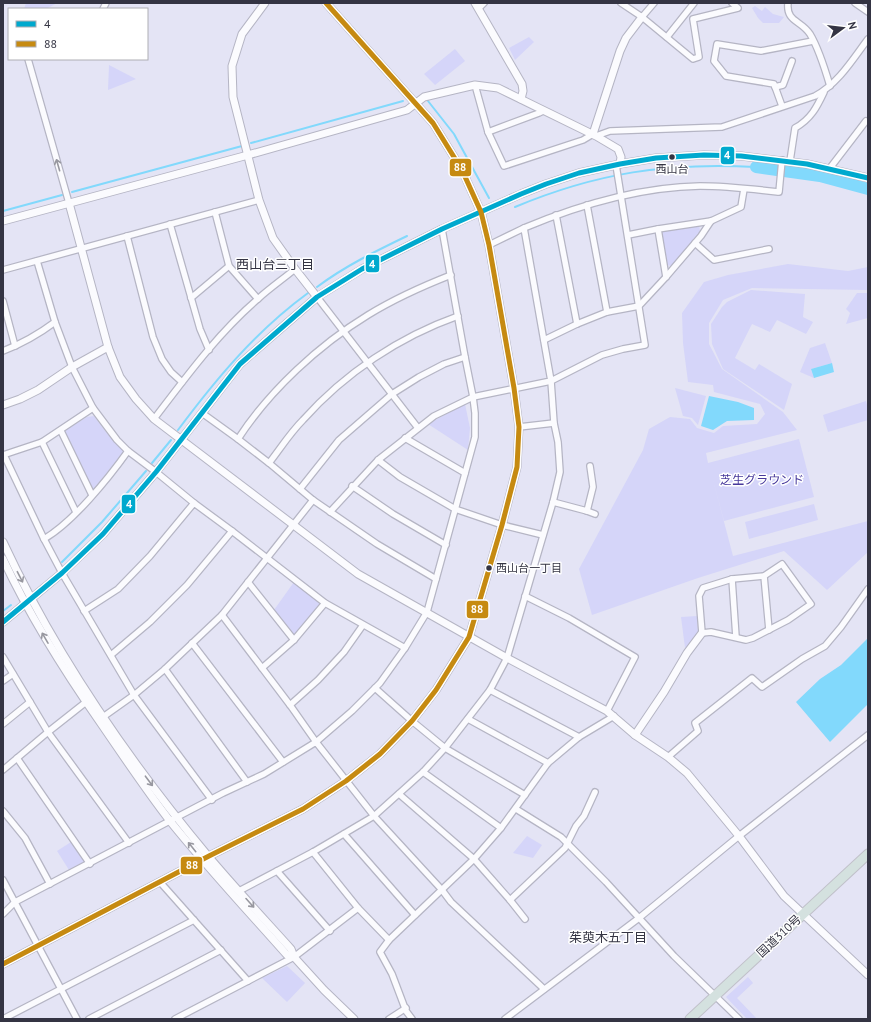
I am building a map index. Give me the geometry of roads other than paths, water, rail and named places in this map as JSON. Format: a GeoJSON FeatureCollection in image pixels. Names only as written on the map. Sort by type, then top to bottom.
{"type":"FeatureCollection","features":[{"type":"Feature","properties":{"kind":"highway","name":"国道310号"},"geometry":{"type":"LineString","coordinates":[[690,1019],[868,854]]}},
{"type":"Feature","properties":{"kind":"street"},"geometry":{"type":"LineString","coordinates":[[265,3],[242,34],[232,66],[233,97],[260,200],[273,238],[295,269],[418,428]]}},
{"type":"Feature","properties":{"kind":"street"},"geometry":{"type":"LineString","coordinates":[[3,964],[303,809],[346,781],[380,754],[412,721],[436,690],[469,637],[502,525],[517,467],[519,427],[514,388],[489,245],[481,212],[462,170],[434,123],[326,3]]}},
{"type":"Feature","properties":{"kind":"street"},"geometry":{"type":"LineString","coordinates":[[621,3],[642,17],[693,59],[699,57],[693,19],[686,13]]}},
{"type":"Feature","properties":{"kind":"street"},"geometry":{"type":"LineString","coordinates":[[595,135],[620,51],[626,38],[654,3]]}},
{"type":"Feature","properties":{"kind":"street"},"geometry":{"type":"LineString","coordinates":[[667,37],[694,3]]}},
{"type":"Feature","properties":{"kind":"street"},"geometry":{"type":"LineString","coordinates":[[693,19],[738,8],[732,3]]}},
{"type":"Feature","properties":{"kind":"street"},"geometry":{"type":"LineString","coordinates":[[788,3],[788,13],[791,18],[805,28],[813,41],[823,63],[830,86]]}},
{"type":"Feature","properties":{"kind":"street"},"geometry":{"type":"LineString","coordinates":[[855,3],[867,12]]}},
{"type":"Feature","properties":{"kind":"street"},"geometry":{"type":"LineString","coordinates":[[864,3],[867,12]]}},
{"type":"Feature","properties":{"kind":"street"},"geometry":{"type":"LineString","coordinates":[[479,5],[522,84],[522,99]]}},
{"type":"Feature","properties":{"kind":"street"},"geometry":{"type":"LineString","coordinates":[[475,85],[488,132],[504,166],[610,131],[722,127],[815,96],[830,86],[868,39]]}},
{"type":"Feature","properties":{"kind":"street"},"geometry":{"type":"LineString","coordinates":[[792,61],[783,85],[775,86],[774,84],[726,76],[714,61],[717,44],[761,51],[813,41]]}},
{"type":"Feature","properties":{"kind":"street"},"geometry":{"type":"LineString","coordinates":[[28,60],[108,347],[120,377],[136,399],[154,419],[358,574],[507,658],[607,711],[634,735],[668,757],[687,774],[739,836],[784,896],[868,975]]}},
{"type":"Feature","properties":{"kind":"street"},"geometry":{"type":"LineString","coordinates":[[3,221],[248,155],[407,110],[424,97],[475,85],[498,88],[595,135],[618,149],[621,157],[618,169],[645,345],[602,355],[551,381],[473,397],[434,416],[378,460],[352,486],[330,512]]}},
{"type":"Feature","properties":{"kind":"street"},"geometry":{"type":"LineString","coordinates":[[775,86],[782,106]]}},
{"type":"Feature","properties":{"kind":"street"},"geometry":{"type":"LineString","coordinates":[[489,245],[524,228],[556,215],[587,205],[656,190],[699,186],[778,192],[795,128],[805,122],[817,106],[824,91]]}},
{"type":"Feature","properties":{"kind":"street"},"geometry":{"type":"LineString","coordinates":[[488,132],[539,113],[543,110]]}},
{"type":"Feature","properties":{"kind":"street"},"geometry":{"type":"LineString","coordinates":[[830,168],[866,121]]}},
{"type":"Feature","properties":{"kind":"street"},"geometry":{"type":"LineString","coordinates":[[3,622],[62,573],[103,534],[156,472],[240,364],[317,297],[362,269],[442,229],[546,184],[579,173],[618,169],[656,158],[704,155],[741,156],[830,168],[868,178]]}},
{"type":"Feature","properties":{"kind":"street"},"geometry":{"type":"LineString","coordinates":[[628,235],[711,221],[741,207],[744,189]]}},
{"type":"Feature","properties":{"kind":"street"},"geometry":{"type":"LineString","coordinates":[[3,270],[260,200]]}},
{"type":"Feature","properties":{"kind":"street"},"geometry":{"type":"LineString","coordinates":[[587,205],[607,312]]}},
{"type":"Feature","properties":{"kind":"street"},"geometry":{"type":"LineString","coordinates":[[215,212],[229,266],[258,299]]}},
{"type":"Feature","properties":{"kind":"street"},"geometry":{"type":"LineString","coordinates":[[556,215],[577,324]]}},
{"type":"Feature","properties":{"kind":"street"},"geometry":{"type":"LineString","coordinates":[[544,340],[577,324],[607,312],[639,306],[695,243],[711,221]]}},
{"type":"Feature","properties":{"kind":"street"},"geometry":{"type":"LineString","coordinates":[[170,224],[200,329],[209,350]]}},
{"type":"Feature","properties":{"kind":"street"},"geometry":{"type":"LineString","coordinates":[[239,891],[313,852],[374,816],[423,772],[445,748],[490,690],[507,658],[553,502],[560,472],[551,381],[524,228]]}},
{"type":"Feature","properties":{"kind":"street"},"geometry":{"type":"LineString","coordinates":[[3,914],[15,902],[223,793],[264,774],[316,742],[352,711],[375,688],[405,648],[427,612],[475,437],[473,397],[464,357],[442,229]]}},
{"type":"Feature","properties":{"kind":"street"},"geometry":{"type":"LineString","coordinates":[[658,229],[666,277]]}},
{"type":"Feature","properties":{"kind":"street"},"geometry":{"type":"LineString","coordinates":[[127,236],[154,337],[162,359],[171,372],[182,382]]}},
{"type":"Feature","properties":{"kind":"street"},"geometry":{"type":"LineString","coordinates":[[695,243],[714,260],[769,249]]}},
{"type":"Feature","properties":{"kind":"street"},"geometry":{"type":"LineString","coordinates":[[37,261],[55,322],[72,367],[93,408],[117,440],[128,451],[194,503],[325,603],[405,648]]}},
{"type":"Feature","properties":{"kind":"street"},"geometry":{"type":"LineString","coordinates":[[191,298],[229,266]]}},
{"type":"Feature","properties":{"kind":"street"},"geometry":{"type":"LineString","coordinates":[[154,419],[182,382],[230,326],[258,299],[295,269]]}},
{"type":"Feature","properties":{"kind":"street"},"geometry":{"type":"LineString","coordinates":[[238,439],[248,424],[285,382],[318,350],[369,314],[420,287],[451,275]]}},
{"type":"Feature","properties":{"kind":"street"},"geometry":{"type":"LineString","coordinates":[[3,301],[15,346]]}},
{"type":"Feature","properties":{"kind":"street"},"geometry":{"type":"LineString","coordinates":[[269,463],[302,420],[337,386],[368,362],[406,340],[439,322],[458,316]]}},
{"type":"Feature","properties":{"kind":"street"},"geometry":{"type":"LineString","coordinates":[[3,351],[15,346],[55,322]]}},
{"type":"Feature","properties":{"kind":"street"},"geometry":{"type":"LineString","coordinates":[[3,405],[38,390],[72,367],[108,347]]}},
{"type":"Feature","properties":{"kind":"street"},"geometry":{"type":"LineString","coordinates":[[300,489],[339,440],[392,394],[438,367],[464,357]]}},
{"type":"Feature","properties":{"kind":"street"},"geometry":{"type":"LineString","coordinates":[[93,408],[61,431],[42,442],[3,455],[62,573],[134,695],[212,800]]}},
{"type":"Feature","properties":{"kind":"street"},"geometry":{"type":"LineString","coordinates":[[202,413],[269,463],[313,500],[377,544],[436,579]]}},
{"type":"Feature","properties":{"kind":"street"},"geometry":{"type":"LineString","coordinates":[[519,427],[554,423]]}},
{"type":"Feature","properties":{"kind":"street"},"geometry":{"type":"LineString","coordinates":[[61,431],[92,495]]}},
{"type":"Feature","properties":{"kind":"street"},"geometry":{"type":"LineString","coordinates":[[405,438],[465,473]]}},
{"type":"Feature","properties":{"kind":"street"},"geometry":{"type":"LineString","coordinates":[[42,442],[76,512]]}},
{"type":"Feature","properties":{"kind":"street"},"geometry":{"type":"LineString","coordinates":[[44,539],[57,531],[76,512],[128,451]]}},
{"type":"Feature","properties":{"kind":"street"},"geometry":{"type":"LineString","coordinates":[[378,460],[400,477],[455,509],[502,525],[543,535]]}},
{"type":"Feature","properties":{"kind":"street"},"geometry":{"type":"LineString","coordinates":[[587,511],[593,488],[590,466]]}},
{"type":"Feature","properties":{"kind":"street"},"geometry":{"type":"LineString","coordinates":[[352,486],[393,514],[446,545]]}},
{"type":"Feature","properties":{"kind":"street"},"geometry":{"type":"LineString","coordinates":[[103,717],[134,695],[165,669],[222,615],[313,500]]}},
{"type":"Feature","properties":{"kind":"street"},"geometry":{"type":"LineString","coordinates":[[553,502],[595,514]]}},
{"type":"Feature","properties":{"kind":"street"},"geometry":{"type":"LineString","coordinates":[[84,611],[118,589],[150,556],[194,503]]}},
{"type":"Feature","properties":{"kind":"street"},"geometry":{"type":"LineString","coordinates":[[111,655],[150,622],[187,585],[232,531]]}},
{"type":"Feature","properties":{"kind":"street"},"geometry":{"type":"LineString","coordinates":[[3,542],[31,598],[64,656],[103,717],[174,819]]}},
{"type":"Feature","properties":{"kind":"street"},"geometry":{"type":"LineString","coordinates":[[3,559],[25,603],[51,647],[86,702],[137,776],[287,955],[294,957]]}},
{"type":"Feature","properties":{"kind":"street"},"geometry":{"type":"LineString","coordinates":[[634,735],[664,692],[687,653],[702,633],[699,596],[703,588],[732,579],[764,576],[782,564],[811,604],[788,620],[754,638],[746,640],[711,632],[702,633]]}},
{"type":"Feature","properties":{"kind":"street"},"geometry":{"type":"LineString","coordinates":[[764,576],[769,630]]}},
{"type":"Feature","properties":{"kind":"street"},"geometry":{"type":"LineString","coordinates":[[732,579],[736,637]]}},
{"type":"Feature","properties":{"kind":"street"},"geometry":{"type":"LineString","coordinates":[[248,582],[294,640]]}},
{"type":"Feature","properties":{"kind":"street"},"geometry":{"type":"LineString","coordinates":[[668,757],[698,731],[696,723],[752,678],[762,687],[802,659],[825,646],[841,627],[868,589]]}},
{"type":"Feature","properties":{"kind":"street"},"geometry":{"type":"LineString","coordinates":[[525,596],[569,618],[635,657],[607,711]]}},
{"type":"Feature","properties":{"kind":"street"},"geometry":{"type":"LineString","coordinates":[[262,668],[294,640],[325,603]]}},
{"type":"Feature","properties":{"kind":"street"},"geometry":{"type":"LineString","coordinates":[[222,615],[316,742],[374,816],[442,890],[451,902],[544,989]]}},
{"type":"Feature","properties":{"kind":"street"},"geometry":{"type":"LineString","coordinates":[[290,705],[318,680],[344,652],[363,625]]}},
{"type":"Feature","properties":{"kind":"street"},"geometry":{"type":"LineString","coordinates":[[192,643],[283,762]]}},
{"type":"Feature","properties":{"kind":"street"},"geometry":{"type":"LineString","coordinates":[[3,658],[48,732],[128,843]]}},
{"type":"Feature","properties":{"kind":"street"},"geometry":{"type":"LineString","coordinates":[[165,669],[247,782]]}},
{"type":"Feature","properties":{"kind":"street"},"geometry":{"type":"LineString","coordinates":[[3,681],[13,674]]}},
{"type":"Feature","properties":{"kind":"street"},"geometry":{"type":"LineString","coordinates":[[375,688],[445,748],[525,795]]}},
{"type":"Feature","properties":{"kind":"street"},"geometry":{"type":"LineString","coordinates":[[490,690],[579,737]]}},
{"type":"Feature","properties":{"kind":"street"},"geometry":{"type":"LineString","coordinates":[[3,724],[30,702]]}},
{"type":"Feature","properties":{"kind":"street"},"geometry":{"type":"LineString","coordinates":[[3,770],[86,702]]}},
{"type":"Feature","properties":{"kind":"street"},"geometry":{"type":"LineString","coordinates":[[412,1019],[406,1011],[392,974],[380,952],[389,940],[474,859],[516,809],[548,763],[579,737],[614,716]]}},
{"type":"Feature","properties":{"kind":"street"},"geometry":{"type":"LineString","coordinates":[[468,719],[548,763]]}},
{"type":"Feature","properties":{"kind":"street"},"geometry":{"type":"LineString","coordinates":[[505,1019],[639,918],[739,836],[868,735]]}},
{"type":"Feature","properties":{"kind":"street"},"geometry":{"type":"LineString","coordinates":[[17,758],[90,864]]}},
{"type":"Feature","properties":{"kind":"street"},"geometry":{"type":"LineString","coordinates":[[423,772],[501,828]]}},
{"type":"Feature","properties":{"kind":"street"},"geometry":{"type":"LineString","coordinates":[[510,900],[565,848],[576,826],[584,816],[595,792]]}},
{"type":"Feature","properties":{"kind":"street"},"geometry":{"type":"LineString","coordinates":[[399,794],[474,859],[525,919]]}},
{"type":"Feature","properties":{"kind":"street"},"geometry":{"type":"LineString","coordinates":[[516,809],[561,837],[674,956],[716,995],[739,1019]]}},
{"type":"Feature","properties":{"kind":"street"},"geometry":{"type":"LineString","coordinates":[[3,811],[25,838],[50,884]]}},
{"type":"Feature","properties":{"kind":"street"},"geometry":{"type":"LineString","coordinates":[[344,834],[415,915]]}},
{"type":"Feature","properties":{"kind":"street"},"geometry":{"type":"LineString","coordinates":[[313,852],[358,908],[389,940]]}},
{"type":"Feature","properties":{"kind":"street"},"geometry":{"type":"LineString","coordinates":[[206,858],[239,891],[291,949],[294,957],[324,990],[354,1019]]}},
{"type":"Feature","properties":{"kind":"street"},"geometry":{"type":"LineString","coordinates":[[277,871],[330,931]]}},
{"type":"Feature","properties":{"kind":"street"},"geometry":{"type":"LineString","coordinates":[[3,880],[77,1019]]}},
{"type":"Feature","properties":{"kind":"street"},"geometry":{"type":"LineString","coordinates":[[160,882],[248,981]]}},
{"type":"Feature","properties":{"kind":"street"},"geometry":{"type":"LineString","coordinates":[[175,1019],[294,957],[330,931],[358,908]]}},
{"type":"Feature","properties":{"kind":"street"},"geometry":{"type":"LineString","coordinates":[[3,1019],[62,990],[194,920]]}},
{"type":"Feature","properties":{"kind":"street"},"geometry":{"type":"LineString","coordinates":[[89,1019],[221,950]]}},
{"type":"Feature","properties":{"kind":"street"},"geometry":{"type":"LineString","coordinates":[[389,1019],[406,1008]]}},
{"type":"Feature","properties":{"kind":"waterway"},"geometry":{"type":"LineString","coordinates":[[251,143],[403,101]]}},
{"type":"Feature","properties":{"kind":"waterway"},"geometry":{"type":"LineString","coordinates":[[428,101],[454,134],[489,198]]}},
{"type":"Feature","properties":{"kind":"waterway"},"geometry":{"type":"LineString","coordinates":[[72,192],[242,146]]}},
{"type":"Feature","properties":{"kind":"waterway"},"geometry":{"type":"LineString","coordinates":[[515,207],[545,195],[574,186],[633,172],[693,166],[756,167]]}},
{"type":"Feature","properties":{"kind":"waterway"},"geometry":{"type":"LineString","coordinates":[[756,167],[820,176],[868,189]]}},
{"type":"Feature","properties":{"kind":"waterway"},"geometry":{"type":"LineString","coordinates":[[3,211],[62,195]]}},
{"type":"Feature","properties":{"kind":"waterway"},"geometry":{"type":"LineString","coordinates":[[317,287],[372,253],[407,236]]}},
{"type":"Feature","properties":{"kind":"waterway"},"geometry":{"type":"LineString","coordinates":[[178,430],[222,374],[254,340],[271,323],[308,293]]}},
{"type":"Feature","properties":{"kind":"waterway"},"geometry":{"type":"LineString","coordinates":[[152,463],[171,440]]}},
{"type":"Feature","properties":{"kind":"waterway"},"geometry":{"type":"LineString","coordinates":[[62,562],[102,522],[146,471]]}},
{"type":"Feature","properties":{"kind":"waterway"},"geometry":{"type":"LineString","coordinates":[[3,611],[11,605]]}},
{"type":"Feature","properties":{"kind":"place","name":"西山台"},"geometry":{"type":"Point","coordinates":[672,157]}},
{"type":"Feature","properties":{"kind":"place","name":"西山台一丁目"},"geometry":{"type":"Point","coordinates":[489,568]}},
{"type":"Feature","properties":{"kind":"district","name":"西山台三丁目"},"geometry":{"type":"Point","coordinates":[275,264]}},
{"type":"Feature","properties":{"kind":"district","name":"茱萸木五丁目"},"geometry":{"type":"Point","coordinates":[608,937]}},
{"type":"Feature","properties":{"kind":"park label","name":"芝生グラウンド"},"geometry":{"type":"Point","coordinates":[762,480]}}]}
